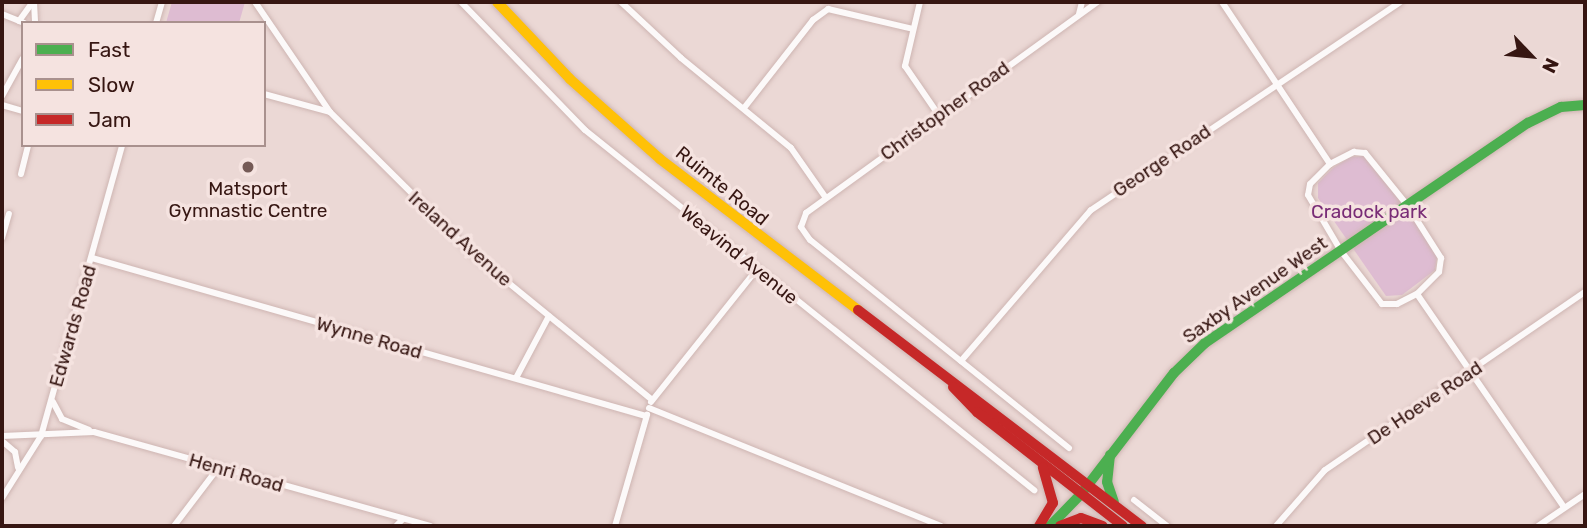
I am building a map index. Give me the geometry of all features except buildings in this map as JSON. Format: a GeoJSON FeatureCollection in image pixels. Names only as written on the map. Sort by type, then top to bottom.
{"type":"FeatureCollection","features":[{"type":"Feature","properties":{"kind":"main road","name":"Ruimte Road"},"geometry":{"type":"LineString","coordinates":[[497,2],[570,79],[660,159],[943,377],[1040,463],[1123,526]]}},
{"type":"Feature","properties":{"kind":"main road","name":"Saxby Avenue West"},"geometry":{"type":"LineString","coordinates":[[1050,526],[1081,494],[1196,350],[1528,123],[1561,107],[1585,105]]}},
{"type":"Feature","properties":{"kind":"main road","name":"Ruimte Road"},"geometry":{"type":"LineString","coordinates":[[943,377],[984,402],[1142,526]]}},
{"type":"Feature","properties":{"kind":"main road"},"geometry":{"type":"LineString","coordinates":[[1110,455],[1109,491],[1124,513]]}},
{"type":"Feature","properties":{"kind":"main road"},"geometry":{"type":"LineString","coordinates":[[1039,526],[1051,511],[1053,495],[1040,463]]}},
{"type":"Feature","properties":{"kind":"main road"},"geometry":{"type":"LineString","coordinates":[[1060,526],[1084,518],[1103,526]]}},
{"type":"Feature","properties":{"kind":"street"},"geometry":{"type":"LineString","coordinates":[[23,21],[34,2]]}},
{"type":"Feature","properties":{"kind":"street"},"geometry":{"type":"LineString","coordinates":[[34,2],[35,21]]}},
{"type":"Feature","properties":{"kind":"street"},"geometry":{"type":"LineString","coordinates":[[157,21],[162,2]]}},
{"type":"Feature","properties":{"kind":"street"},"geometry":{"type":"LineString","coordinates":[[255,2],[330,112]]}},
{"type":"Feature","properties":{"kind":"street","name":"Weavind Avenue"},"geometry":{"type":"LineString","coordinates":[[461,2],[585,130],[1034,490]]}},
{"type":"Feature","properties":{"kind":"street"},"geometry":{"type":"LineString","coordinates":[[621,2],[630,5],[681,58],[791,148],[826,198]]}},
{"type":"Feature","properties":{"kind":"street"},"geometry":{"type":"LineString","coordinates":[[920,2],[905,66],[938,114]]}},
{"type":"Feature","properties":{"kind":"street"},"geometry":{"type":"LineString","coordinates":[[1079,14],[1082,2]]}},
{"type":"Feature","properties":{"kind":"street","name":"Christopher Road"},"geometry":{"type":"LineString","coordinates":[[961,361],[810,240],[801,227],[806,213],[938,114],[1098,2]]}},
{"type":"Feature","properties":{"kind":"street"},"geometry":{"type":"LineString","coordinates":[[1222,2],[1330,164]]}},
{"type":"Feature","properties":{"kind":"street","name":"George Road"},"geometry":{"type":"LineString","coordinates":[[961,361],[1081,218],[1400,2]]}},
{"type":"Feature","properties":{"kind":"street"},"geometry":{"type":"LineString","coordinates":[[744,108],[813,20],[828,9],[912,29]]}},
{"type":"Feature","properties":{"kind":"street"},"geometry":{"type":"LineString","coordinates":[[2,14],[21,22]]}},
{"type":"Feature","properties":{"kind":"street"},"geometry":{"type":"LineString","coordinates":[[2,96],[21,65]]}},
{"type":"Feature","properties":{"kind":"street","name":"Ireland Avenue"},"geometry":{"type":"LineString","coordinates":[[266,95],[330,112],[472,253],[652,400]]}},
{"type":"Feature","properties":{"kind":"street"},"geometry":{"type":"LineString","coordinates":[[2,105],[21,110]]}},
{"type":"Feature","properties":{"kind":"street"},"geometry":{"type":"LineString","coordinates":[[21,174],[28,147]]}},
{"type":"Feature","properties":{"kind":"street","name":"Edwards Road"},"geometry":{"type":"LineString","coordinates":[[2,498],[41,436],[121,147]]}},
{"type":"Feature","properties":{"kind":"street"},"geometry":{"type":"LineString","coordinates":[[1354,152],[1365,153],[1408,206],[1441,258],[1439,272],[1418,294],[1397,304],[1382,304],[1341,251],[1308,195],[1310,184],[1330,164],[1354,152]]}},
{"type":"Feature","properties":{"kind":"street"},"geometry":{"type":"LineString","coordinates":[[2,238],[9,214]]}},
{"type":"Feature","properties":{"kind":"street","name":"Wynne Road"},"geometry":{"type":"LineString","coordinates":[[92,258],[646,416]]}},
{"type":"Feature","properties":{"kind":"street"},"geometry":{"type":"LineString","coordinates":[[615,526],[652,400],[757,270]]}},
{"type":"Feature","properties":{"kind":"street","name":"De Hoeve Road"},"geometry":{"type":"LineString","coordinates":[[1276,526],[1314,478],[1471,373],[1585,292]]}},
{"type":"Feature","properties":{"kind":"street"},"geometry":{"type":"LineString","coordinates":[[1418,294],[1564,507]]}},
{"type":"Feature","properties":{"kind":"street"},"geometry":{"type":"LineString","coordinates":[[516,378],[549,316]]}},
{"type":"Feature","properties":{"kind":"street"},"geometry":{"type":"LineString","coordinates":[[961,361],[1069,448]]}},
{"type":"Feature","properties":{"kind":"street"},"geometry":{"type":"LineString","coordinates":[[53,400],[62,419],[94,432]]}},
{"type":"Feature","properties":{"kind":"street"},"geometry":{"type":"LineString","coordinates":[[649,408],[941,526]]}},
{"type":"Feature","properties":{"kind":"street","name":"Henri Road"},"geometry":{"type":"LineString","coordinates":[[2,439],[94,432],[430,526]]}},
{"type":"Feature","properties":{"kind":"street"},"geometry":{"type":"LineString","coordinates":[[2,439],[18,457],[16,477]]}},
{"type":"Feature","properties":{"kind":"street"},"geometry":{"type":"LineString","coordinates":[[174,526],[218,468]]}},
{"type":"Feature","properties":{"kind":"street"},"geometry":{"type":"LineString","coordinates":[[1538,526],[1585,494]]}},
{"type":"Feature","properties":{"kind":"street"},"geometry":{"type":"LineString","coordinates":[[1134,500],[1167,526]]}},
{"type":"Feature","properties":{"kind":"street"},"geometry":{"type":"LineString","coordinates":[[396,526],[403,519]]}},
{"type":"Feature","properties":{"kind":"green space"},"geometry":{"type":"Polygon","coordinates":[[[172,2],[245,2],[240,21],[167,21],[172,2]]]}},
{"type":"Feature","properties":{"kind":"green space","name":"Cradock park"},"geometry":{"type":"Polygon","coordinates":[[[1364,156],[1374,161],[1437,255],[1435,270],[1402,295],[1386,296],[1318,198],[1318,183],[1333,168],[1350,157],[1364,156]]]}},
{"type":"Feature","properties":{"kind":"traffic: fast"},"geometry":{"type":"LineString","coordinates":[[1050,526],[1081,494],[1174,373],[1205,343],[1528,123],[1561,107],[1585,105]]}},
{"type":"Feature","properties":{"kind":"traffic: fast"},"geometry":{"type":"LineString","coordinates":[[1110,455],[1107,482],[1114,502]]}},
{"type":"Feature","properties":{"kind":"traffic: slow"},"geometry":{"type":"LineString","coordinates":[[497,2],[570,79],[660,159],[858,310]]}},
{"type":"Feature","properties":{"kind":"traffic: jam"},"geometry":{"type":"LineString","coordinates":[[858,310],[1142,526]]}},
{"type":"Feature","properties":{"kind":"traffic: jam"},"geometry":{"type":"LineString","coordinates":[[953,387],[977,412],[1123,526]]}},
{"type":"Feature","properties":{"kind":"traffic: jam"},"geometry":{"type":"LineString","coordinates":[[1039,526],[1053,503],[1043,467]]}},
{"type":"Feature","properties":{"kind":"traffic: jam"},"geometry":{"type":"LineString","coordinates":[[1060,526],[1081,518],[1103,526]]}},
{"type":"Feature","properties":{"kind":"place","name":"Matsport Gymnastic Centre"},"geometry":{"type":"Point","coordinates":[248,167]}}]}
